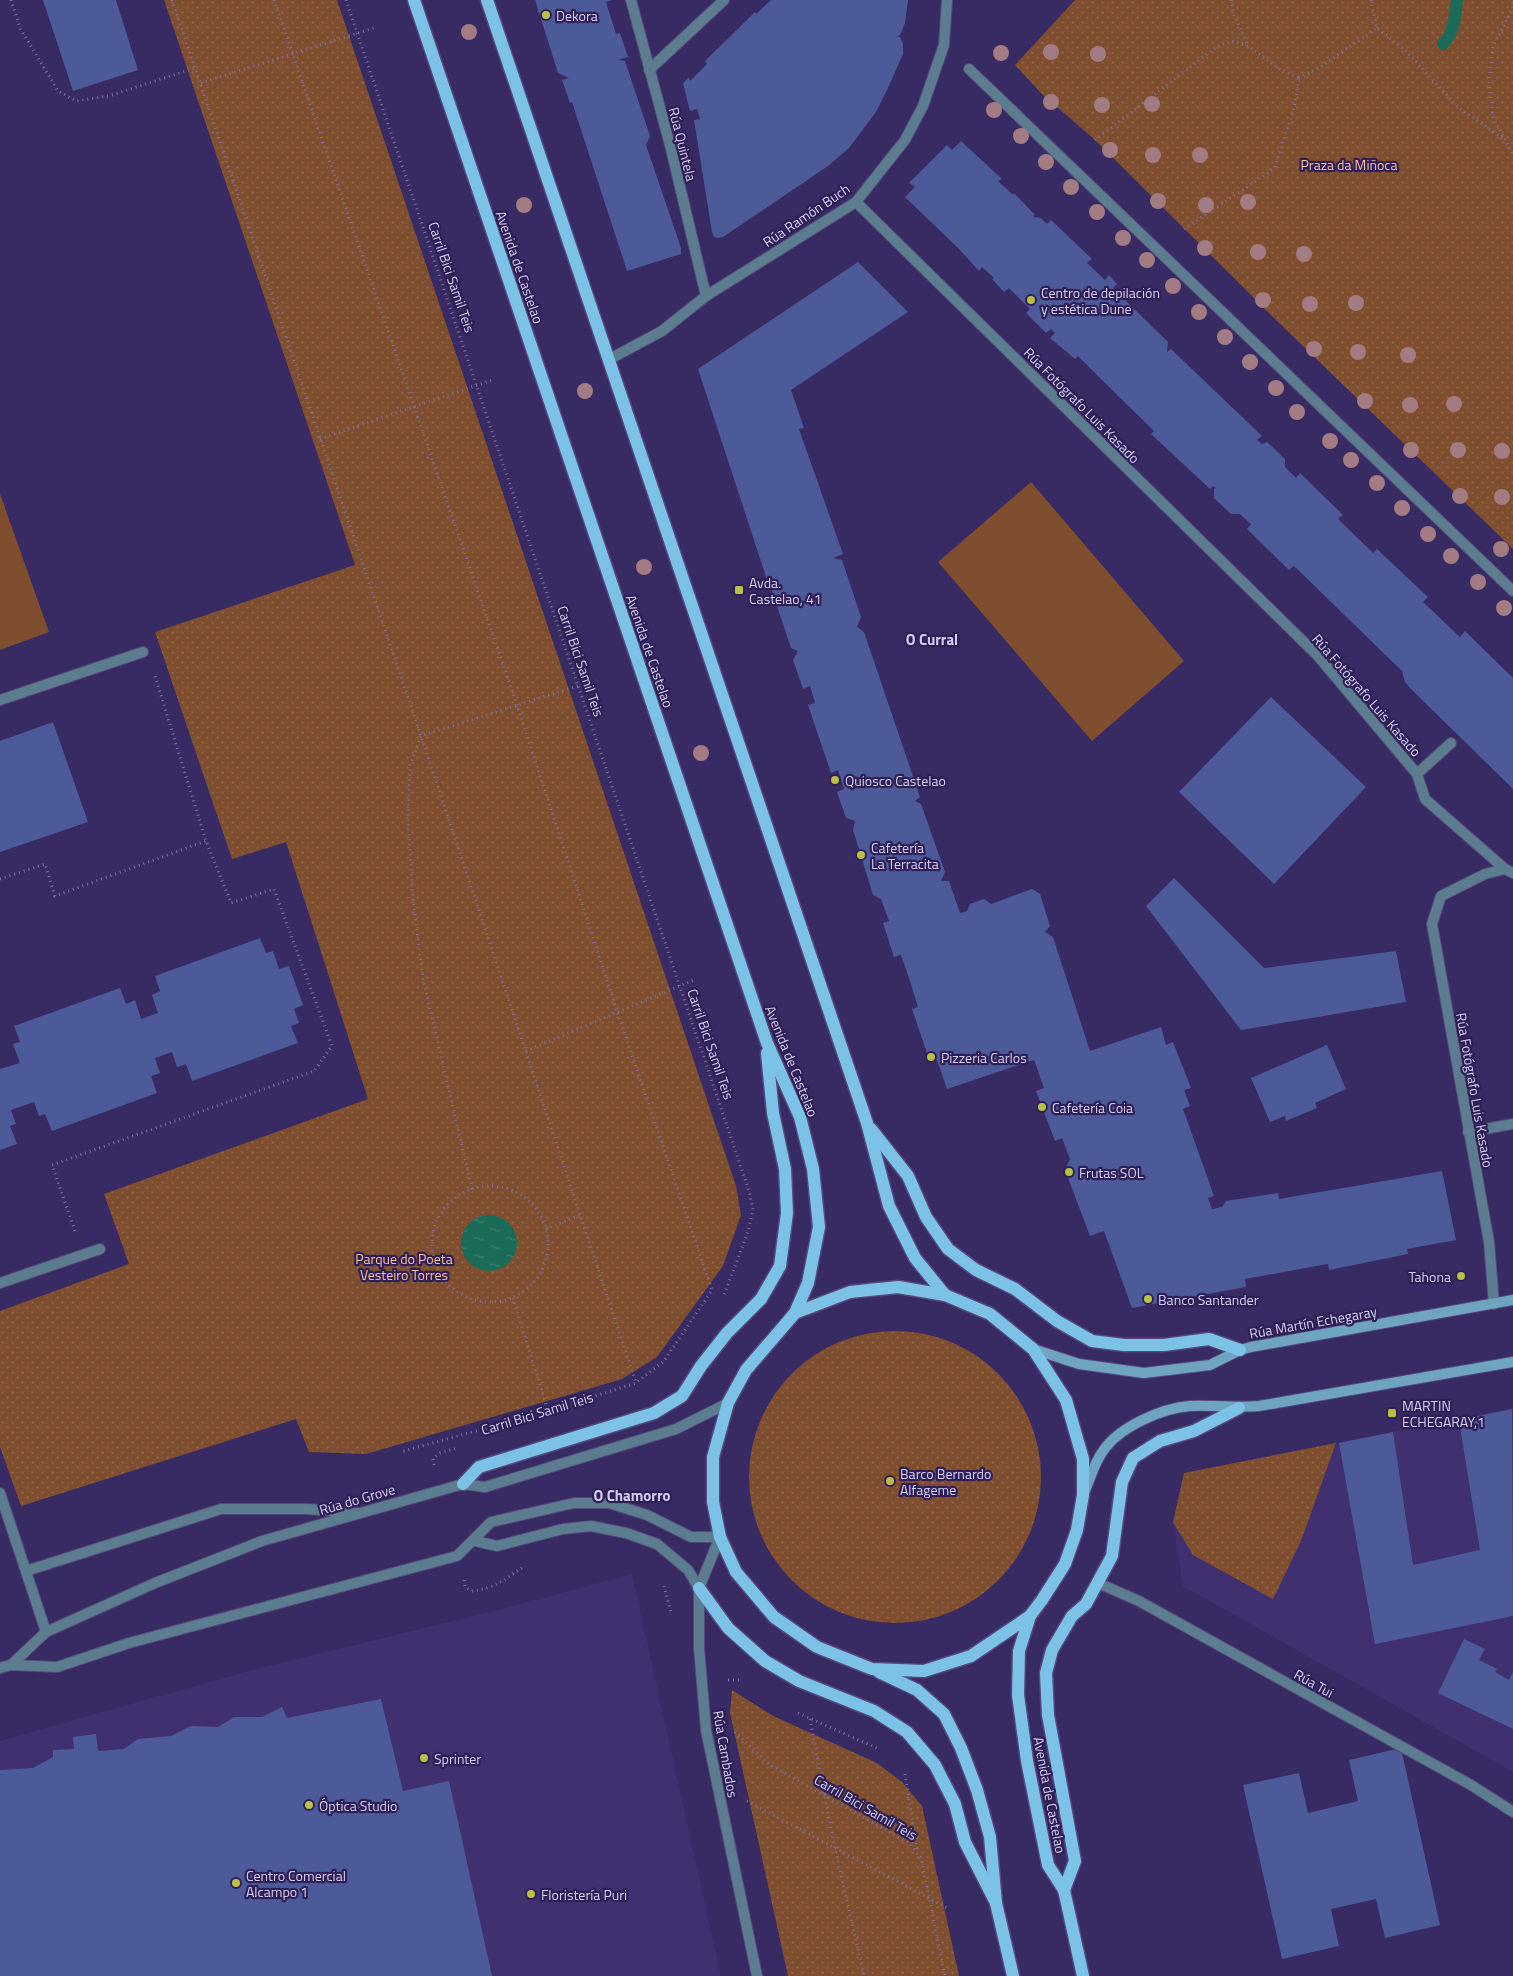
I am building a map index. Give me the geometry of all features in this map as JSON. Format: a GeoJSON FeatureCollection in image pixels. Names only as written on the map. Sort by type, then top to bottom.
{"type":"FeatureCollection","features":[{"type":"Feature","properties":{"kind":"main road","name":"Avenida de Castelao"},"geometry":{"type":"LineString","coordinates":[[414,0],[766,1043],[800,1117],[814,1169],[819,1227],[808,1283],[795,1313]]}},
{"type":"Feature","properties":{"kind":"main road"},"geometry":{"type":"LineString","coordinates":[[486,0],[867,1123],[890,1206],[915,1258],[945,1295]]}},
{"type":"Feature","properties":{"kind":"main road"},"geometry":{"type":"LineString","coordinates":[[463,1484],[479,1466],[654,1413],[682,1396],[702,1366],[728,1333],[761,1299],[780,1266],[787,1212],[785,1169],[773,1113],[766,1043]]}},
{"type":"Feature","properties":{"kind":"main road"},"geometry":{"type":"LineString","coordinates":[[867,1123],[908,1176],[926,1216],[948,1249],[976,1270],[1016,1288],[1057,1321],[1092,1341],[1124,1345],[1144,1345],[1209,1339],[1240,1350]]}},
{"type":"Feature","properties":{"kind":"main road"},"geometry":{"type":"LineString","coordinates":[[872,1669],[924,1671],[971,1656],[1030,1616],[1065,1564],[1077,1530],[1083,1495],[1083,1459],[1066,1400],[1032,1349],[990,1314],[945,1295],[898,1287],[850,1292],[795,1313],[746,1370],[728,1403],[713,1457],[713,1502],[720,1537],[736,1572],[774,1617],[817,1648],[872,1669],[918,1690],[944,1714],[961,1748],[977,1790],[990,1838],[996,1902],[1013,1976]]}},
{"type":"Feature","properties":{"kind":"main road","name":"Rúa Martín Echegaray"},"geometry":{"type":"LineString","coordinates":[[1032,1349],[1079,1364],[1144,1373],[1210,1365],[1240,1350],[1513,1300]]}},
{"type":"Feature","properties":{"kind":"main road"},"geometry":{"type":"LineString","coordinates":[[1083,1495],[1103,1451],[1125,1430],[1154,1414],[1189,1406],[1239,1408],[1513,1362]]}},
{"type":"Feature","properties":{"kind":"main road"},"geometry":{"type":"LineString","coordinates":[[1064,1890],[1075,1860],[1048,1715],[1046,1673],[1052,1650],[1072,1616],[1086,1604],[1112,1556],[1122,1482],[1134,1458],[1160,1441],[1194,1431],[1239,1408]]}},
{"type":"Feature","properties":{"kind":"main road"},"geometry":{"type":"LineString","coordinates":[[699,1588],[728,1628],[765,1662],[799,1681],[874,1711],[907,1732],[935,1765],[955,1804],[965,1842],[996,1902]]}},
{"type":"Feature","properties":{"kind":"main road","name":"Avenida de Castelao"},"geometry":{"type":"LineString","coordinates":[[1030,1616],[1019,1651],[1018,1695],[1027,1761],[1048,1865],[1064,1890],[1083,1976]]}},
{"type":"Feature","properties":{"kind":"street","name":"Rúa Quintela"},"geometry":{"type":"LineString","coordinates":[[631,0],[671,148],[706,296]]}},
{"type":"Feature","properties":{"kind":"street"},"geometry":{"type":"LineString","coordinates":[[649,70],[724,0]]}},
{"type":"Feature","properties":{"kind":"street","name":"Rúa Ramón Buch"},"geometry":{"type":"LineString","coordinates":[[608,360],[662,331],[706,296],[856,202],[905,140],[923,106],[944,45],[947,0]]}},
{"type":"Feature","properties":{"kind":"street"},"geometry":{"type":"LineString","coordinates":[[969,70],[1513,591]]}},
{"type":"Feature","properties":{"kind":"street","name":"Rúa Fotógrafo Luis Kasado"},"geometry":{"type":"LineString","coordinates":[[856,202],[1318,656],[1417,774],[1425,799],[1509,871]]}},
{"type":"Feature","properties":{"kind":"street"},"geometry":{"type":"LineString","coordinates":[[0,700],[143,652]]}},
{"type":"Feature","properties":{"kind":"street"},"geometry":{"type":"LineString","coordinates":[[1417,774],[1451,743]]}},
{"type":"Feature","properties":{"kind":"street","name":"Rúa Fotógrafo Luis Kasado"},"geometry":{"type":"LineString","coordinates":[[1494,1304],[1488,1242],[1432,924],[1441,896],[1485,874],[1509,871]]}},
{"type":"Feature","properties":{"kind":"street"},"geometry":{"type":"LineString","coordinates":[[1468,1132],[1513,1124]]}},
{"type":"Feature","properties":{"kind":"street"},"geometry":{"type":"LineString","coordinates":[[0,1283],[100,1248]]}},
{"type":"Feature","properties":{"kind":"street","name":"Rúa do Grove"},"geometry":{"type":"LineString","coordinates":[[11,1665],[46,1632],[155,1583],[262,1541],[463,1484],[485,1487],[503,1482],[676,1429],[728,1403]]}},
{"type":"Feature","properties":{"kind":"street"},"geometry":{"type":"LineString","coordinates":[[0,1493],[46,1632]]}},
{"type":"Feature","properties":{"kind":"street"},"geometry":{"type":"LineString","coordinates":[[458,1556],[491,1522],[574,1503],[610,1504],[647,1515],[691,1537],[720,1537]]}},
{"type":"Feature","properties":{"kind":"street"},"geometry":{"type":"LineString","coordinates":[[26,1571],[221,1509],[308,1510],[357,1513]]}},
{"type":"Feature","properties":{"kind":"street"},"geometry":{"type":"LineString","coordinates":[[474,1540],[497,1546],[563,1528],[591,1526],[626,1533],[657,1544],[688,1570],[699,1588]]}},
{"type":"Feature","properties":{"kind":"street","name":"Rúa Cambados"},"geometry":{"type":"LineString","coordinates":[[720,1537],[699,1588],[699,1648],[706,1730],[757,1976]]}},
{"type":"Feature","properties":{"kind":"street","name":"Rúa do Grove"},"geometry":{"type":"LineString","coordinates":[[0,1668],[11,1665],[57,1667],[129,1643],[458,1556]]}},
{"type":"Feature","properties":{"kind":"street","name":"Rúa Tui"},"geometry":{"type":"LineString","coordinates":[[1098,1583],[1139,1601],[1471,1785],[1513,1812]]}},
{"type":"Feature","properties":{"kind":"path"},"geometry":{"type":"LineString","coordinates":[[11,0],[20,28],[58,91],[76,102],[108,96],[195,68]]}},
{"type":"Feature","properties":{"kind":"path"},"geometry":{"type":"LineString","coordinates":[[172,0],[421,736],[636,1383]]}},
{"type":"Feature","properties":{"kind":"path"},"geometry":{"type":"LineString","coordinates":[[274,0],[517,705],[618,1014],[712,1290],[664,1361],[636,1383],[548,1411],[400,1452]]}},
{"type":"Feature","properties":{"kind":"path","name":"Carril Bici Samil Teis"},"geometry":{"type":"LineString","coordinates":[[346,0],[749,1191],[753,1210],[748,1232],[722,1298]]}},
{"type":"Feature","properties":{"kind":"path"},"geometry":{"type":"LineString","coordinates":[[1231,0],[1234,15],[1248,46]]}},
{"type":"Feature","properties":{"kind":"path"},"geometry":{"type":"LineString","coordinates":[[1371,0],[1377,28],[1405,50],[1460,109],[1504,139]]}},
{"type":"Feature","properties":{"kind":"path"},"geometry":{"type":"LineString","coordinates":[[1513,7],[1493,47],[1488,82],[1493,117],[1513,155]]}},
{"type":"Feature","properties":{"kind":"path"},"geometry":{"type":"LineString","coordinates":[[201,83],[377,27]]}},
{"type":"Feature","properties":{"kind":"path"},"geometry":{"type":"LineString","coordinates":[[1299,78],[1320,67],[1377,28]]}},
{"type":"Feature","properties":{"kind":"path"},"geometry":{"type":"LineString","coordinates":[[1095,140],[1215,48],[1232,41],[1248,46],[1278,68],[1299,78]]}},
{"type":"Feature","properties":{"kind":"path"},"geometry":{"type":"LineString","coordinates":[[1184,229],[1268,173],[1275,166],[1294,108],[1299,78]]}},
{"type":"Feature","properties":{"kind":"path"},"geometry":{"type":"LineString","coordinates":[[320,439],[495,379]]}},
{"type":"Feature","properties":{"kind":"path"},"geometry":{"type":"LineString","coordinates":[[83,1254],[52,1165],[314,1071],[332,1046],[274,889],[231,903],[206,841],[154,672]]}},
{"type":"Feature","properties":{"kind":"path"},"geometry":{"type":"LineString","coordinates":[[421,736],[596,680]]}},
{"type":"Feature","properties":{"kind":"path"},"geometry":{"type":"LineString","coordinates":[[421,736],[410,765],[408,822],[413,900],[423,979],[472,1189]]}},
{"type":"Feature","properties":{"kind":"path"},"geometry":{"type":"LineString","coordinates":[[0,879],[45,864],[54,896],[206,841]]}},
{"type":"Feature","properties":{"kind":"path"},"geometry":{"type":"LineString","coordinates":[[526,1051],[680,988],[696,979]]}},
{"type":"Feature","properties":{"kind":"path"},"geometry":{"type":"LineString","coordinates":[[490,1186],[508,1189],[525,1198],[538,1211],[546,1229],[548,1245],[546,1262],[538,1277],[527,1290],[513,1298],[494,1303],[476,1301],[459,1294],[445,1281],[436,1265],[432,1247],[434,1228],[442,1211],[455,1198],[472,1189],[490,1186]]}},
{"type":"Feature","properties":{"kind":"path"},"geometry":{"type":"LineString","coordinates":[[546,1229],[580,1215]]}},
{"type":"Feature","properties":{"kind":"path"},"geometry":{"type":"LineString","coordinates":[[513,1298],[549,1416]]}},
{"type":"Feature","properties":{"kind":"path"},"geometry":{"type":"LineString","coordinates":[[441,1490],[432,1459],[440,1453],[459,1448]]}},
{"type":"Feature","properties":{"kind":"path"},"geometry":{"type":"LineString","coordinates":[[458,1556],[465,1587],[470,1591],[496,1586],[529,1563]]}},
{"type":"Feature","properties":{"kind":"path"},"geometry":{"type":"LineString","coordinates":[[662,1583],[666,1589],[671,1614]]}},
{"type":"Feature","properties":{"kind":"path"},"geometry":{"type":"LineString","coordinates":[[810,1719],[835,1848],[864,1976]]}},
{"type":"Feature","properties":{"kind":"path","name":"Carril Bici Samil Teis"},"geometry":{"type":"LineString","coordinates":[[730,1728],[770,1765],[909,1843],[917,1851],[921,1858],[945,1976]]}},
{"type":"Feature","properties":{"kind":"path"},"geometry":{"type":"LineString","coordinates":[[905,1769],[917,1851]]}},
{"type":"Feature","properties":{"kind":"path"},"geometry":{"type":"LineString","coordinates":[[746,1800],[949,1909]]}},
{"type":"Feature","properties":{"kind":"shaded area"},"geometry":{"type":"Polygon","coordinates":[[[1513,1408],[1513,1772],[1183,1586],[1173,1522],[1184,1473],[1513,1408]]]}},
{"type":"Feature","properties":{"kind":"shaded area"},"geometry":{"type":"Polygon","coordinates":[[[632,1574],[721,1976],[0,1976],[0,1741],[252,1670],[506,1608],[632,1574]]]}},
{"type":"Feature","properties":{"kind":"green space","name":"Parque do Poeta Vesteiro Torres"},"geometry":{"type":"Polygon","coordinates":[[[164,0],[337,0],[736,1186],[741,1215],[723,1266],[657,1357],[622,1379],[366,1454],[309,1452],[296,1419],[21,1506],[0,1447],[0,1311],[129,1264],[104,1194],[368,1099],[286,842],[232,859],[155,632],[355,565],[164,0]]]}},
{"type":"Feature","properties":{"kind":"green space","name":"Praza da Miñoca"},"geometry":{"type":"Polygon","coordinates":[[[1075,0],[1513,0],[1513,549],[1275,319],[1095,140],[1041,93],[1015,65],[1075,0]]]}},
{"type":"Feature","properties":{"kind":"green space"},"geometry":{"type":"Polygon","coordinates":[[[1031,482],[1184,661],[1092,741],[938,562],[1031,482]]]}},
{"type":"Feature","properties":{"kind":"green space"},"geometry":{"type":"Polygon","coordinates":[[[0,494],[49,632],[0,650],[0,494]]]}},
{"type":"Feature","properties":{"kind":"green space"},"geometry":{"type":"Polygon","coordinates":[[[895,1331],[937,1337],[964,1348],[988,1364],[1008,1384],[1024,1408],[1035,1435],[1041,1477],[1035,1519],[1024,1546],[1008,1570],[988,1590],[964,1606],[937,1617],[895,1623],[853,1617],[826,1606],[802,1590],[782,1570],[766,1546],[755,1519],[749,1477],[755,1435],[766,1408],[782,1384],[802,1364],[826,1348],[853,1337],[895,1331]]]}},
{"type":"Feature","properties":{"kind":"green space"},"geometry":{"type":"Polygon","coordinates":[[[1336,1443],[1301,1541],[1273,1599],[1193,1555],[1173,1522],[1184,1473],[1336,1443]]]}},
{"type":"Feature","properties":{"kind":"green space"},"geometry":{"type":"Polygon","coordinates":[[[732,1690],[773,1716],[877,1763],[902,1782],[922,1806],[959,1976],[788,1976],[730,1713],[732,1690]]]}},
{"type":"Feature","properties":{"kind":"water"},"geometry":{"type":"Polygon","coordinates":[[[483,1215],[495,1215],[505,1219],[513,1227],[517,1243],[513,1259],[505,1267],[495,1271],[483,1271],[473,1267],[465,1259],[461,1249],[461,1237],[465,1227],[473,1219],[483,1215]]]}},
{"type":"Feature","properties":{"kind":"building"},"geometry":{"type":"Polygon","coordinates":[[[43,0],[116,0],[138,70],[73,91],[43,0]]]}},
{"type":"Feature","properties":{"kind":"building"},"geometry":{"type":"Polygon","coordinates":[[[535,0],[612,0],[606,2],[616,34],[620,33],[628,57],[618,60],[625,61],[650,136],[646,145],[681,248],[681,254],[627,271],[572,102],[570,103],[562,80],[569,78],[558,73],[535,0]]]}},
{"type":"Feature","properties":{"kind":"building"},"geometry":{"type":"Polygon","coordinates":[[[771,0],[908,0],[905,23],[900,35],[897,37],[900,37],[903,44],[903,54],[876,112],[849,148],[828,166],[723,237],[718,238],[714,237],[712,232],[694,120],[700,119],[697,109],[690,111],[683,83],[689,77],[690,81],[707,64],[705,61],[755,12],[756,14],[771,0]]]}},
{"type":"Feature","properties":{"kind":"building"},"geometry":{"type":"Polygon","coordinates":[[[961,141],[1002,179],[998,181],[1013,195],[1014,193],[1034,214],[1034,217],[1041,218],[1047,224],[1051,220],[1092,259],[1087,263],[1105,280],[1109,275],[1117,284],[1113,288],[1117,292],[1121,288],[1130,296],[1126,301],[1168,342],[1167,352],[1171,349],[1262,436],[1257,440],[1262,444],[1267,442],[1285,459],[1285,467],[1296,478],[1300,473],[1343,515],[1338,519],[1373,553],[1377,549],[1428,597],[1423,602],[1460,637],[1465,631],[1513,678],[1513,789],[1410,688],[1405,682],[1402,671],[1294,566],[1289,570],[1247,529],[1251,524],[1240,514],[1231,514],[1214,498],[1214,489],[1216,488],[1213,486],[1210,489],[1151,434],[1154,431],[1078,356],[1075,359],[1050,338],[1055,333],[1051,329],[1046,333],[1026,313],[1030,309],[1009,288],[1004,292],[992,279],[994,278],[982,267],[979,271],[905,197],[915,187],[909,183],[947,145],[952,150],[961,141]]]}},
{"type":"Feature","properties":{"kind":"building"},"geometry":{"type":"Polygon","coordinates":[[[858,262],[908,312],[791,390],[804,428],[799,429],[843,554],[833,558],[842,560],[861,617],[857,627],[864,632],[920,797],[915,801],[921,804],[945,872],[941,881],[949,881],[960,913],[967,911],[970,904],[984,899],[991,904],[1032,889],[1040,894],[1050,926],[1045,932],[1053,937],[1090,1051],[1161,1027],[1166,1045],[1173,1042],[1191,1088],[1184,1090],[1190,1106],[1183,1109],[1214,1196],[1208,1198],[1212,1209],[1222,1207],[1226,1201],[1278,1193],[1279,1199],[1442,1171],[1456,1240],[1407,1249],[1408,1254],[1329,1270],[1328,1264],[1245,1279],[1246,1287],[1132,1308],[1104,1231],[1090,1236],[1065,1170],[1070,1159],[1062,1138],[1055,1141],[1036,1091],[1044,1088],[1034,1060],[947,1089],[937,1060],[930,1062],[912,1009],[918,1007],[909,978],[901,955],[894,957],[883,923],[889,921],[881,899],[873,895],[853,830],[855,821],[846,818],[837,792],[844,789],[838,770],[831,773],[808,705],[815,703],[810,686],[803,689],[793,660],[798,651],[791,648],[772,591],[775,582],[768,583],[698,369],[858,262]]]}},
{"type":"Feature","properties":{"kind":"building"},"geometry":{"type":"Polygon","coordinates":[[[1271,697],[1366,787],[1274,884],[1179,792],[1271,697]]]}},
{"type":"Feature","properties":{"kind":"building"},"geometry":{"type":"Polygon","coordinates":[[[53,722],[88,822],[0,852],[0,741],[53,722]]]}},
{"type":"Feature","properties":{"kind":"building"},"geometry":{"type":"Polygon","coordinates":[[[1174,878],[1264,968],[1396,951],[1406,1002],[1241,1030],[1146,906],[1174,878]]]}},
{"type":"Feature","properties":{"kind":"building"},"geometry":{"type":"Polygon","coordinates":[[[260,938],[266,953],[273,951],[279,969],[289,966],[303,1005],[294,1009],[299,1023],[291,1026],[298,1043],[192,1081],[186,1064],[177,1067],[172,1052],[155,1058],[160,1073],[151,1076],[157,1093],[52,1131],[45,1114],[39,1116],[34,1102],[11,1110],[16,1124],[10,1126],[17,1144],[0,1150],[0,1069],[20,1063],[13,1044],[20,1042],[14,1026],[120,988],[126,1004],[135,1000],[141,1019],[158,1013],[152,995],[160,991],[155,976],[260,938]]]}},
{"type":"Feature","properties":{"kind":"building"},"geometry":{"type":"Polygon","coordinates":[[[1327,1045],[1346,1089],[1315,1103],[1317,1108],[1286,1121],[1285,1116],[1270,1122],[1251,1078],[1327,1045]]]}},
{"type":"Feature","properties":{"kind":"building"},"geometry":{"type":"Polygon","coordinates":[[[1512,1409],[1513,1616],[1375,1644],[1339,1443],[1393,1432],[1413,1565],[1480,1550],[1459,1420],[1512,1409]]]}},
{"type":"Feature","properties":{"kind":"building"},"geometry":{"type":"Polygon","coordinates":[[[1464,1639],[1485,1649],[1479,1660],[1497,1669],[1495,1672],[1509,1680],[1513,1672],[1513,1729],[1438,1693],[1464,1639]]]}},
{"type":"Feature","properties":{"kind":"building","name":"Centro Comercial Alcampo 1"},"geometry":{"type":"Polygon","coordinates":[[[381,1699],[403,1791],[449,1781],[492,1976],[0,1976],[0,1770],[33,1768],[53,1757],[53,1750],[74,1749],[73,1737],[96,1734],[98,1751],[124,1749],[138,1739],[171,1736],[191,1726],[218,1727],[234,1717],[262,1717],[282,1707],[287,1718],[381,1699]]]}},
{"type":"Feature","properties":{"kind":"building"},"geometry":{"type":"Polygon","coordinates":[[[1401,1748],[1440,1925],[1385,1938],[1376,1899],[1331,1909],[1339,1946],[1282,1959],[1243,1785],[1299,1773],[1308,1813],[1358,1801],[1349,1760],[1401,1748]]]}},
{"type":"Feature","properties":{"kind":"waterway"},"geometry":{"type":"LineString","coordinates":[[1443,44],[1452,29],[1457,0]]}},
{"type":"Feature","properties":{"kind":"place","name":"Dekora"},"geometry":{"type":"Point","coordinates":[546,15]}},
{"type":"Feature","properties":{"kind":"place","name":"Centro de depilación y estética Dune"},"geometry":{"type":"Point","coordinates":[1031,300]}},
{"type":"Feature","properties":{"kind":"place","name":"Avda. Castelao, 41"},"geometry":{"type":"Point","coordinates":[739,590]}},
{"type":"Feature","properties":{"kind":"place","name":"Quiosco Castelao"},"geometry":{"type":"Point","coordinates":[835,780]}},
{"type":"Feature","properties":{"kind":"place","name":"Cafetería La Terracita"},"geometry":{"type":"Point","coordinates":[861,855]}},
{"type":"Feature","properties":{"kind":"place","name":"Pizzeria Carlos"},"geometry":{"type":"Point","coordinates":[931,1057]}},
{"type":"Feature","properties":{"kind":"place","name":"Cafetería Coia"},"geometry":{"type":"Point","coordinates":[1042,1107]}},
{"type":"Feature","properties":{"kind":"place","name":"Frutas SOL"},"geometry":{"type":"Point","coordinates":[1069,1172]}},
{"type":"Feature","properties":{"kind":"place","name":"Tahona"},"geometry":{"type":"Point","coordinates":[1461,1276]}},
{"type":"Feature","properties":{"kind":"place","name":"Banco Santander"},"geometry":{"type":"Point","coordinates":[1148,1299]}},
{"type":"Feature","properties":{"kind":"place","name":"MARTIN ECHEGARAY,1"},"geometry":{"type":"Point","coordinates":[1392,1413]}},
{"type":"Feature","properties":{"kind":"place","name":"Barco Bernardo Alfageme"},"geometry":{"type":"Point","coordinates":[890,1481]}},
{"type":"Feature","properties":{"kind":"place","name":"Sprinter"},"geometry":{"type":"Point","coordinates":[424,1758]}},
{"type":"Feature","properties":{"kind":"place","name":"Óptica Studio"},"geometry":{"type":"Point","coordinates":[309,1805]}},
{"type":"Feature","properties":{"kind":"place","name":"Centro Comercial Alcampo 1"},"geometry":{"type":"Point","coordinates":[236,1883]}},
{"type":"Feature","properties":{"kind":"place","name":"Floristería Puri"},"geometry":{"type":"Point","coordinates":[531,1894]}},
{"type":"Feature","properties":{"kind":"district","name":"O Curral"},"geometry":{"type":"Point","coordinates":[932,639]}},
{"type":"Feature","properties":{"kind":"district","name":"O Chamorro"},"geometry":{"type":"Point","coordinates":[632,1495]}}]}
